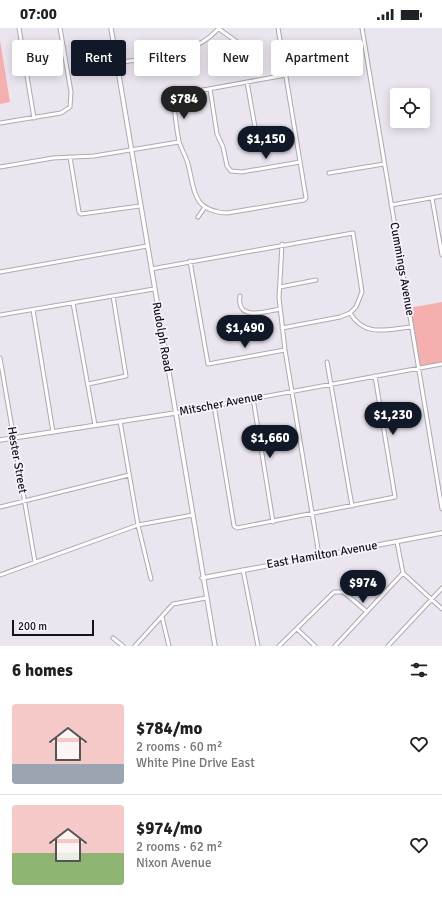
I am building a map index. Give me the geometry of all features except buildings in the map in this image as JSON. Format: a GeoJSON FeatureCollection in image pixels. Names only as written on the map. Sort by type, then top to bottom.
{"type":"FeatureCollection","features":[{"type":"Feature","properties":{"kind":"street"},"geometry":{"type":"LineString","coordinates":[[19,28],[34,118]]}},
{"type":"Feature","properties":{"kind":"street"},"geometry":{"type":"LineString","coordinates":[[0,123],[61,113],[70,107],[71,92],[60,28]]}},
{"type":"Feature","properties":{"kind":"street","name":"Rudolph Road"},"geometry":{"type":"LineString","coordinates":[[111,28],[113,40]]}},
{"type":"Feature","properties":{"kind":"street"},"geometry":{"type":"LineString","coordinates":[[126,61],[184,51],[197,46],[209,38],[219,28],[235,40]]}},
{"type":"Feature","properties":{"kind":"street"},"geometry":{"type":"LineString","coordinates":[[278,28],[280,40]]}},
{"type":"Feature","properties":{"kind":"street","name":"Cummings Avenue"},"geometry":{"type":"LineString","coordinates":[[362,28],[418,368],[440,487],[442,509]]}},
{"type":"Feature","properties":{"kind":"street","name":"Rudolph Road"},"geometry":{"type":"LineString","coordinates":[[118,76],[193,515],[202,578],[215,646]]}},
{"type":"Feature","properties":{"kind":"street"},"geometry":{"type":"LineString","coordinates":[[280,76],[175,95],[173,98],[179,142],[188,164],[193,191],[196,198],[205,208],[215,212],[227,213],[304,200],[306,198],[286,76]]}},
{"type":"Feature","properties":{"kind":"street"},"geometry":{"type":"LineString","coordinates":[[247,82],[255,127]]}},
{"type":"Feature","properties":{"kind":"street"},"geometry":{"type":"LineString","coordinates":[[210,89],[217,134],[223,147],[227,166],[231,171],[242,172],[300,162]]}},
{"type":"Feature","properties":{"kind":"street"},"geometry":{"type":"LineString","coordinates":[[0,167],[53,158],[94,156],[179,142]]}},
{"type":"Feature","properties":{"kind":"street"},"geometry":{"type":"LineString","coordinates":[[70,157],[79,212],[81,214],[140,206]]}},
{"type":"Feature","properties":{"kind":"street"},"geometry":{"type":"LineString","coordinates":[[329,173],[384,164]]}},
{"type":"Feature","properties":{"kind":"street"},"geometry":{"type":"LineString","coordinates":[[391,205],[442,196]]}},
{"type":"Feature","properties":{"kind":"street"},"geometry":{"type":"LineString","coordinates":[[432,198],[442,255]]}},
{"type":"Feature","properties":{"kind":"street"},"geometry":{"type":"LineString","coordinates":[[198,217],[205,208]]}},
{"type":"Feature","properties":{"kind":"street"},"geometry":{"type":"LineString","coordinates":[[151,269],[190,260],[352,233],[362,292],[356,307],[350,313],[340,317],[282,328]]}},
{"type":"Feature","properties":{"kind":"street"},"geometry":{"type":"LineString","coordinates":[[282,244],[280,309],[284,350],[319,556]]}},
{"type":"Feature","properties":{"kind":"street"},"geometry":{"type":"LineString","coordinates":[[0,272],[147,246]]}},
{"type":"Feature","properties":{"kind":"street"},"geometry":{"type":"LineString","coordinates":[[190,260],[208,364],[284,350]]}},
{"type":"Feature","properties":{"kind":"street"},"geometry":{"type":"LineString","coordinates":[[280,287],[316,280]]}},
{"type":"Feature","properties":{"kind":"street"},"geometry":{"type":"LineString","coordinates":[[0,315],[154,289]]}},
{"type":"Feature","properties":{"kind":"street"},"geometry":{"type":"LineString","coordinates":[[88,384],[126,376],[113,296]]}},
{"type":"Feature","properties":{"kind":"street"},"geometry":{"type":"LineString","coordinates":[[240,296],[240,305],[242,309],[249,313],[280,309]]}},
{"type":"Feature","properties":{"kind":"street"},"geometry":{"type":"LineString","coordinates":[[73,303],[95,425]]}},
{"type":"Feature","properties":{"kind":"street"},"geometry":{"type":"LineString","coordinates":[[33,310],[53,432]]}},
{"type":"Feature","properties":{"kind":"street"},"geometry":{"type":"LineString","coordinates":[[350,313],[355,321],[368,330],[412,327]]}},
{"type":"Feature","properties":{"kind":"street","name":"Hester Street"},"geometry":{"type":"LineString","coordinates":[[0,358],[35,562]]}},
{"type":"Feature","properties":{"kind":"street"},"geometry":{"type":"LineString","coordinates":[[327,362],[352,506]]}},
{"type":"Feature","properties":{"kind":"street","name":"Mitscher Avenue"},"geometry":{"type":"LineString","coordinates":[[0,440],[175,413],[442,364]]}},
{"type":"Feature","properties":{"kind":"street"},"geometry":{"type":"LineString","coordinates":[[214,405],[234,526],[237,528],[273,522],[395,498],[375,376]]}},
{"type":"Feature","properties":{"kind":"street"},"geometry":{"type":"LineString","coordinates":[[253,398],[273,522]]}},
{"type":"Feature","properties":{"kind":"street"},"geometry":{"type":"LineString","coordinates":[[120,421],[138,525],[151,579]]}},
{"type":"Feature","properties":{"kind":"street"},"geometry":{"type":"LineString","coordinates":[[0,507],[129,475]]}},
{"type":"Feature","properties":{"kind":"street"},"geometry":{"type":"LineString","coordinates":[[0,575],[138,525],[193,515]]}},
{"type":"Feature","properties":{"kind":"street","name":"East Hamilton Avenue"},"geometry":{"type":"LineString","coordinates":[[202,578],[442,533]]}},
{"type":"Feature","properties":{"kind":"street"},"geometry":{"type":"LineString","coordinates":[[397,542],[402,573],[442,609]]}},
{"type":"Feature","properties":{"kind":"street"},"geometry":{"type":"LineString","coordinates":[[243,570],[258,646]]}},
{"type":"Feature","properties":{"kind":"street"},"geometry":{"type":"LineString","coordinates":[[335,646],[402,573]]}},
{"type":"Feature","properties":{"kind":"street"},"geometry":{"type":"LineString","coordinates":[[388,646],[442,588]]}},
{"type":"Feature","properties":{"kind":"street"},"geometry":{"type":"LineString","coordinates":[[279,646],[334,592],[342,592],[346,594],[367,612]]}},
{"type":"Feature","properties":{"kind":"street"},"geometry":{"type":"LineString","coordinates":[[135,646],[173,604],[206,598]]}},
{"type":"Feature","properties":{"kind":"street"},"geometry":{"type":"LineString","coordinates":[[162,617],[169,646]]}},
{"type":"Feature","properties":{"kind":"street"},"geometry":{"type":"LineString","coordinates":[[296,629],[315,646]]}},
{"type":"Feature","properties":{"kind":"street"},"geometry":{"type":"LineString","coordinates":[[113,638],[123,646]]}},
{"type":"Feature","properties":{"kind":"shaded area"},"geometry":{"type":"Polygon","coordinates":[[[0,40],[10,102],[0,104],[0,40]]]}},
{"type":"Feature","properties":{"kind":"shaded area"},"geometry":{"type":"Polygon","coordinates":[[[442,302],[442,364],[418,368],[409,308],[442,302]]]}}]}
